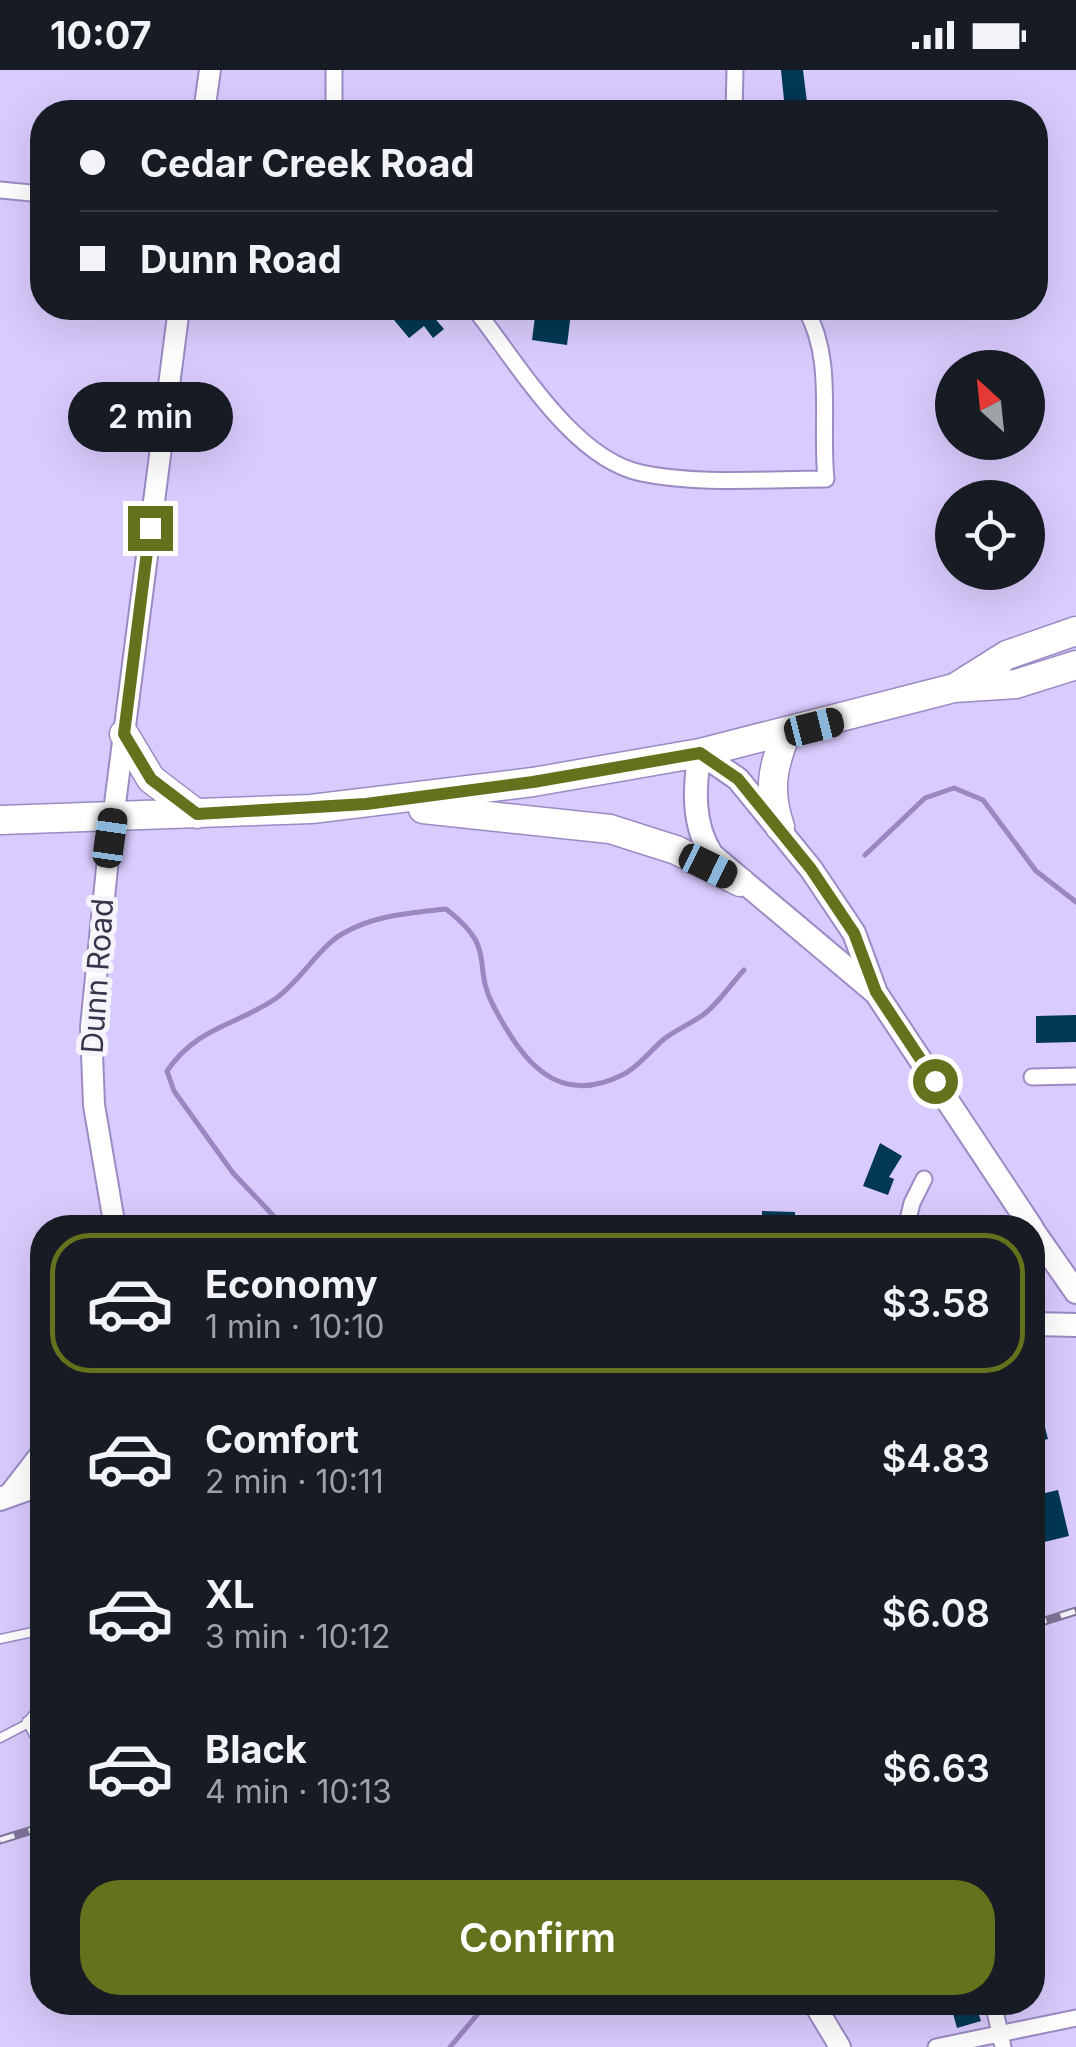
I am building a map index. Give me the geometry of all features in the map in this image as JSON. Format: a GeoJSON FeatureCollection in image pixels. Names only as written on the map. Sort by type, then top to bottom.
{"type":"FeatureCollection","features":[{"type":"Feature","properties":{"kind":"highway"},"geometry":{"type":"LineString","coordinates":[[954,688],[1007,654],[1076,631]]}},
{"type":"Feature","properties":{"kind":"highway"},"geometry":{"type":"LineString","coordinates":[[0,820],[366,804],[533,782],[700,753],[954,688],[1016,684],[1076,664]]}},
{"type":"Feature","properties":{"kind":"highway"},"geometry":{"type":"LineString","coordinates":[[124,734],[151,779],[197,814]]}},
{"type":"Feature","properties":{"kind":"highway"},"geometry":{"type":"LineString","coordinates":[[780,827],[772,777],[786,734]]}},
{"type":"Feature","properties":{"kind":"highway"},"geometry":{"type":"LineString","coordinates":[[366,804],[541,818],[610,829],[676,850],[740,882]]}},
{"type":"Feature","properties":{"kind":"main road"},"geometry":{"type":"LineString","coordinates":[[206,100],[210,70]]}},
{"type":"Feature","properties":{"kind":"main road","name":"Dunn Road"},"geometry":{"type":"LineString","coordinates":[[112,1215],[94,1105],[91,1052],[113,817],[177,320]]}},
{"type":"Feature","properties":{"kind":"main road"},"geometry":{"type":"LineString","coordinates":[[876,992],[712,855],[702,836],[695,782],[700,753],[738,779],[780,827],[854,933],[876,992],[1023,1215]]}},
{"type":"Feature","properties":{"kind":"main road"},"geometry":{"type":"LineString","coordinates":[[1045,1247],[1076,1292]]}},
{"type":"Feature","properties":{"kind":"main road"},"geometry":{"type":"LineString","coordinates":[[1045,1324],[1076,1325]]}},
{"type":"Feature","properties":{"kind":"main road"},"geometry":{"type":"LineString","coordinates":[[4,1498],[30,1467]]}},
{"type":"Feature","properties":{"kind":"main road"},"geometry":{"type":"LineString","coordinates":[[4,1498],[30,1488]]}},
{"type":"Feature","properties":{"kind":"main road"},"geometry":{"type":"LineString","coordinates":[[821,2015],[840,2047]]}},
{"type":"Feature","properties":{"kind":"street"},"geometry":{"type":"LineString","coordinates":[[334,70],[334,100]]}},
{"type":"Feature","properties":{"kind":"street"},"geometry":{"type":"LineString","coordinates":[[734,100],[735,70]]}},
{"type":"Feature","properties":{"kind":"street"},"geometry":{"type":"LineString","coordinates":[[0,190],[30,193]]}},
{"type":"Feature","properties":{"kind":"street"},"geometry":{"type":"LineString","coordinates":[[486,320],[565,424],[606,456],[631,469],[710,478],[826,480],[824,362],[812,320]]}},
{"type":"Feature","properties":{"kind":"street"},"geometry":{"type":"LineString","coordinates":[[1032,1078],[1076,1076]]}},
{"type":"Feature","properties":{"kind":"street"},"geometry":{"type":"LineString","coordinates":[[909,1215],[924,1179]]}},
{"type":"Feature","properties":{"kind":"street"},"geometry":{"type":"LineString","coordinates":[[996,2015],[1001,2040]]}},
{"type":"Feature","properties":{"kind":"street"},"geometry":{"type":"LineString","coordinates":[[936,2047],[1001,2040],[1076,2018]]}},
{"type":"Feature","properties":{"kind":"lane"},"geometry":{"type":"LineString","coordinates":[[0,1639],[30,1633]]}},
{"type":"Feature","properties":{"kind":"lane"},"geometry":{"type":"LineString","coordinates":[[0,1738],[30,1719]]}},
{"type":"Feature","properties":{"kind":"lane"},"geometry":{"type":"LineString","coordinates":[[28,1722],[30,1726]]}},
{"type":"Feature","properties":{"kind":"building"},"geometry":{"type":"Polygon","coordinates":[[[781,70],[803,70],[807,100],[784,100],[781,70]]]}},
{"type":"Feature","properties":{"kind":"building"},"geometry":{"type":"Polygon","coordinates":[[[394,320],[436,320],[444,329],[433,338],[424,326],[409,338],[394,320]]]}},
{"type":"Feature","properties":{"kind":"building"},"geometry":{"type":"Polygon","coordinates":[[[535,320],[570,320],[567,345],[532,340],[535,320]]]}},
{"type":"Feature","properties":{"kind":"building"},"geometry":{"type":"Polygon","coordinates":[[[1076,1015],[1076,1042],[1036,1043],[1036,1016],[1076,1015]]]}},
{"type":"Feature","properties":{"kind":"building"},"geometry":{"type":"Polygon","coordinates":[[[880,1143],[902,1156],[889,1177],[894,1179],[888,1195],[863,1186],[880,1143]]]}},
{"type":"Feature","properties":{"kind":"building"},"geometry":{"type":"Polygon","coordinates":[[[762,1211],[795,1212],[795,1215],[762,1215],[762,1211]]]}},
{"type":"Feature","properties":{"kind":"building"},"geometry":{"type":"Polygon","coordinates":[[[1058,1490],[1069,1536],[1045,1542],[1045,1493],[1058,1490]]]}},
{"type":"Feature","properties":{"kind":"building"},"geometry":{"type":"Polygon","coordinates":[[[953,2015],[979,2015],[981,2021],[957,2028],[953,2015]]]}},
{"type":"Feature","properties":{"kind":"waterway"},"geometry":{"type":"LineString","coordinates":[[865,855],[925,798],[954,788],[983,800],[1036,871],[1076,902]]}},
{"type":"Feature","properties":{"kind":"waterway"},"geometry":{"type":"LineString","coordinates":[[273,1215],[233,1173],[174,1091],[167,1071],[204,1036],[284,992],[342,934],[379,919],[446,909],[463,923],[479,947],[487,992],[517,1045],[544,1074],[579,1086],[600,1083],[629,1071],[664,1039],[709,1010],[744,970]]}},
{"type":"Feature","properties":{"kind":"waterway"},"geometry":{"type":"LineString","coordinates":[[450,2047],[477,2015]]}},
{"type":"Feature","properties":{"kind":"railway"},"geometry":{"type":"LineString","coordinates":[[1045,1621],[1076,1611]]}},
{"type":"Feature","properties":{"kind":"railway"},"geometry":{"type":"LineString","coordinates":[[0,1840],[30,1831]]}},
{"type":"Feature","properties":{"kind":"route"},"geometry":{"type":"LineString","coordinates":[[150,528],[124,734],[151,779],[174,798],[197,814],[311,809],[533,782],[700,753],[738,779],[811,869],[854,933],[876,992],[935,1081]]}}]}
